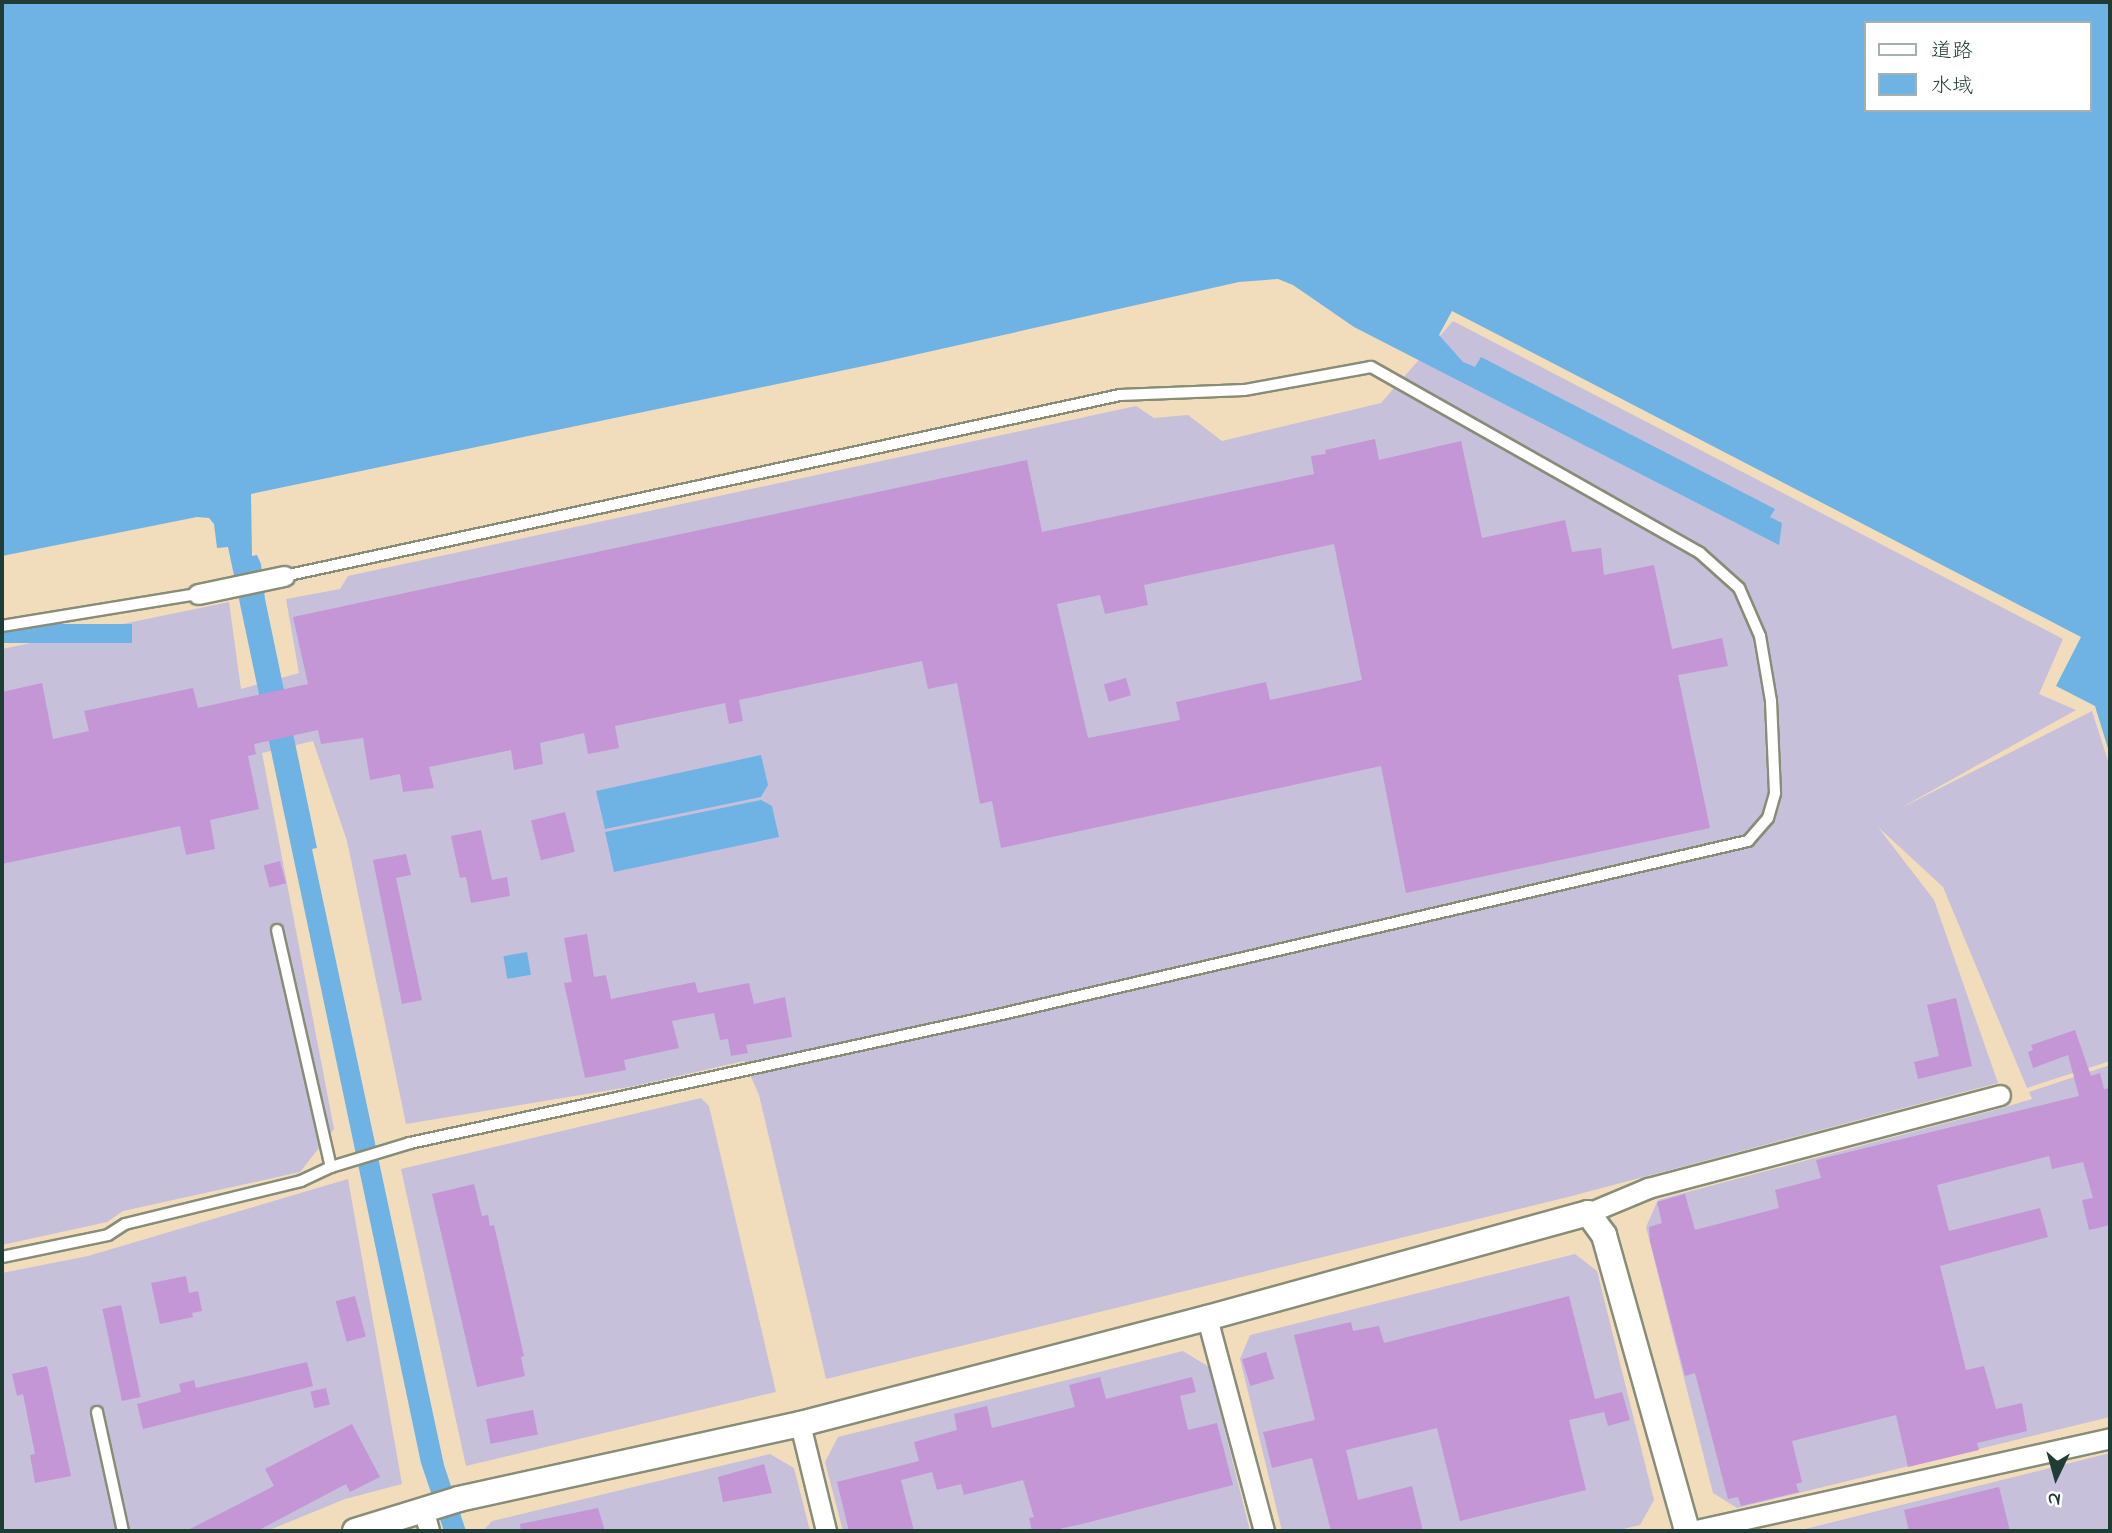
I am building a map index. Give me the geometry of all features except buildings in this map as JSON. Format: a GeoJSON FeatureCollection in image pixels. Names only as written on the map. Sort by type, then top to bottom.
{"type":"FeatureCollection","features":[{"type":"Feature","properties":{"kind":"street"},"geometry":{"type":"LineString","coordinates":[[198,594],[284,576]]}},
{"type":"Feature","properties":{"kind":"street"},"geometry":{"type":"LineString","coordinates":[[355,1531],[428,1515],[459,1499],[800,1424],[1207,1318],[1588,1213],[1648,1188],[2000,1095]]}},
{"type":"Feature","properties":{"kind":"street"},"geometry":{"type":"LineString","coordinates":[[1588,1213],[1604,1235],[1689,1531],[2110,1438]]}},
{"type":"Feature","properties":{"kind":"street"},"geometry":{"type":"LineString","coordinates":[[1207,1318],[1265,1531]]}},
{"type":"Feature","properties":{"kind":"street"},"geometry":{"type":"LineString","coordinates":[[800,1424],[826,1531]]}},
{"type":"Feature","properties":{"kind":"lane"},"geometry":{"type":"LineString","coordinates":[[2,1257],[108,1235],[125,1224],[301,1181],[331,1167],[410,1143],[1002,1014],[1748,841],[1768,818],[1775,793],[1771,701],[1760,636],[1739,589],[1700,553],[1371,367],[1244,390],[1120,395],[284,576]]}},
{"type":"Feature","properties":{"kind":"lane"},"geometry":{"type":"LineString","coordinates":[[2,626],[198,594]]}},
{"type":"Feature","properties":{"kind":"lane"},"geometry":{"type":"LineString","coordinates":[[277,930],[331,1167]]}},
{"type":"Feature","properties":{"kind":"lane"},"geometry":{"type":"LineString","coordinates":[[97,1412],[123,1531]]}},
{"type":"Feature","properties":{"kind":"shaded area"},"geometry":{"type":"Polygon","coordinates":[[[1453,321],[2063,639],[2039,694],[2076,710],[1899,809],[2092,711],[2110,767],[2110,1061],[2027,1088],[1943,887],[1878,827],[1934,900],[1998,1083],[1568,1197],[826,1379],[759,1095],[744,1061],[635,1086],[406,1124],[347,841],[313,741],[262,753],[334,1129],[300,1172],[123,1211],[107,1222],[2,1245],[2,649],[229,602],[241,689],[299,673],[286,599],[340,589],[348,576],[1136,406],[1154,418],[1188,415],[1222,441],[1381,403],[1453,321]]]}},
{"type":"Feature","properties":{"kind":"shaded area"},"geometry":{"type":"Polygon","coordinates":[[[2110,1065],[2110,1417],[1737,1508],[1713,1493],[1646,1227],[1658,1200],[2002,1108],[2032,1099],[2029,1092],[2110,1065]]]}},
{"type":"Feature","properties":{"kind":"shaded area"},"geometry":{"type":"Polygon","coordinates":[[[701,1098],[709,1106],[776,1392],[466,1466],[401,1169],[701,1098]]]}},
{"type":"Feature","properties":{"kind":"shaded area"},"geometry":{"type":"Polygon","coordinates":[[[348,1179],[402,1484],[345,1499],[267,1531],[2,1531],[2,1273],[88,1256],[348,1179]]]}},
{"type":"Feature","properties":{"kind":"shaded area"},"geometry":{"type":"Polygon","coordinates":[[[1575,1254],[1597,1271],[1654,1500],[1640,1525],[1615,1531],[1282,1531],[1240,1359],[1250,1335],[1575,1254]]]}},
{"type":"Feature","properties":{"kind":"shaded area"},"geometry":{"type":"Polygon","coordinates":[[[1183,1351],[1209,1367],[1250,1531],[843,1531],[825,1462],[838,1437],[1183,1351]]]}},
{"type":"Feature","properties":{"kind":"shaded area"},"geometry":{"type":"Polygon","coordinates":[[[2110,1453],[2110,1531],[1797,1531],[1909,1503],[2110,1453]]]}},
{"type":"Feature","properties":{"kind":"shaded area"},"geometry":{"type":"Polygon","coordinates":[[[770,1454],[794,1468],[810,1531],[483,1531],[492,1521],[770,1454]]]}},
{"type":"Feature","properties":{"kind":"water"},"geometry":{"type":"Polygon","coordinates":[[[2,2],[2110,2],[2110,755],[2095,706],[2056,686],[2081,637],[1452,311],[1439,335],[1463,362],[1475,367],[1481,357],[1775,509],[1770,517],[1782,523],[1779,545],[1354,327],[1293,285],[1278,279],[1239,282],[883,362],[251,494],[252,556],[257,555],[261,564],[265,599],[317,848],[312,849],[444,1465],[466,1531],[444,1531],[421,1463],[228,547],[217,548],[214,524],[209,518],[197,517],[2,556],[2,2]]]}},
{"type":"Feature","properties":{"kind":"water"},"geometry":{"type":"Polygon","coordinates":[[[4,624],[132,624],[132,643],[4,643],[4,624]]]}},
{"type":"Feature","properties":{"kind":"water"},"geometry":{"type":"Polygon","coordinates":[[[761,755],[768,785],[761,797],[605,829],[596,791],[761,755]]]}},
{"type":"Feature","properties":{"kind":"water"},"geometry":{"type":"Polygon","coordinates":[[[761,800],[772,806],[779,837],[614,872],[605,832],[761,800]]]}},
{"type":"Feature","properties":{"kind":"water"},"geometry":{"type":"Polygon","coordinates":[[[527,952],[531,975],[507,979],[503,956],[527,952]]]}}]}
